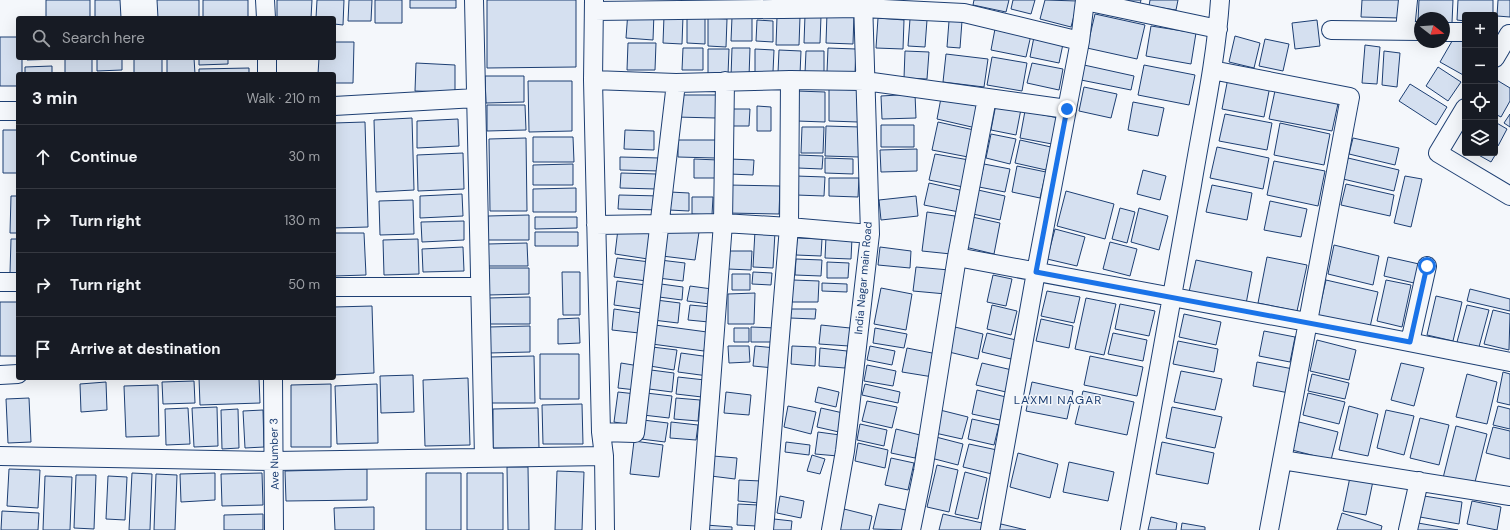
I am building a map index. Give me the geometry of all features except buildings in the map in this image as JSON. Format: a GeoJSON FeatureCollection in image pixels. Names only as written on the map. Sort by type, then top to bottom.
{"type":"FeatureCollection","features":[{"type":"Feature","properties":{"kind":"street"},"geometry":{"type":"LineString","coordinates":[[265,0],[266,16]]}},
{"type":"Feature","properties":{"kind":"street"},"geometry":{"type":"LineString","coordinates":[[474,0],[484,458]]}},
{"type":"Feature","properties":{"kind":"street"},"geometry":{"type":"LineString","coordinates":[[990,530],[1036,272],[1080,41],[1085,0],[1218,29]]}},
{"type":"Feature","properties":{"kind":"street"},"geometry":{"type":"LineString","coordinates":[[1130,530],[1173,296],[1212,70],[1218,29],[1220,0]]}},
{"type":"Feature","properties":{"kind":"street"},"geometry":{"type":"LineString","coordinates":[[1331,30],[1413,31],[1408,0]]}},
{"type":"Feature","properties":{"kind":"street"},"geometry":{"type":"LineString","coordinates":[[605,530],[596,225],[593,80],[594,6],[863,4],[964,13],[1080,41]]}},
{"type":"Feature","properties":{"kind":"street","name":"India Nagar main Road"},"geometry":{"type":"LineString","coordinates":[[831,530],[845,451],[870,234],[863,4]]}},
{"type":"Feature","properties":{"kind":"street"},"geometry":{"type":"LineString","coordinates":[[1450,32],[1462,32]]}},
{"type":"Feature","properties":{"kind":"street"},"geometry":{"type":"LineString","coordinates":[[1498,51],[1505,34]]}},
{"type":"Feature","properties":{"kind":"street"},"geometry":{"type":"LineString","coordinates":[[267,60],[267,72]]}},
{"type":"Feature","properties":{"kind":"street"},"geometry":{"type":"LineString","coordinates":[[1212,70],[1350,97],[1269,530]]}},
{"type":"Feature","properties":{"kind":"street"},"geometry":{"type":"LineString","coordinates":[[593,80],[676,83],[790,80],[865,81],[1067,109]]}},
{"type":"Feature","properties":{"kind":"street"},"geometry":{"type":"LineString","coordinates":[[764,530],[789,227],[790,80]]}},
{"type":"Feature","properties":{"kind":"street"},"geometry":{"type":"LineString","coordinates":[[700,530],[722,223],[725,81]]}},
{"type":"Feature","properties":{"kind":"street"},"geometry":{"type":"LineString","coordinates":[[601,432],[635,433],[676,83]]}},
{"type":"Feature","properties":{"kind":"street"},"geometry":{"type":"LineString","coordinates":[[336,106],[476,98]]}},
{"type":"Feature","properties":{"kind":"street"},"geometry":{"type":"LineString","coordinates":[[911,530],[923,471],[957,257],[987,98]]}},
{"type":"Feature","properties":{"kind":"street"},"geometry":{"type":"LineString","coordinates":[[0,111],[16,111]]}},
{"type":"Feature","properties":{"kind":"street"},"geometry":{"type":"LineString","coordinates":[[1462,113],[1438,153],[1510,196]]}},
{"type":"Feature","properties":{"kind":"street"},"geometry":{"type":"LineString","coordinates":[[596,225],[722,223],[870,234]]}},
{"type":"Feature","properties":{"kind":"street"},"geometry":{"type":"LineString","coordinates":[[957,257],[1173,296],[1510,362]]}},
{"type":"Feature","properties":{"kind":"street"},"geometry":{"type":"LineString","coordinates":[[1410,342],[1427,266]]}},
{"type":"Feature","properties":{"kind":"street"},"geometry":{"type":"LineString","coordinates":[[0,282],[16,282]]}},
{"type":"Feature","properties":{"kind":"street"},"geometry":{"type":"LineString","coordinates":[[336,287],[480,287]]}},
{"type":"Feature","properties":{"kind":"street"},"geometry":{"type":"LineString","coordinates":[[0,374],[16,374]]}},
{"type":"Feature","properties":{"kind":"street","name":"Ave Number 3"},"geometry":{"type":"LineString","coordinates":[[273,380],[274,530]]}},
{"type":"Feature","properties":{"kind":"street"},"geometry":{"type":"LineString","coordinates":[[0,456],[274,461],[604,456]]}},
{"type":"Feature","properties":{"kind":"street"},"geometry":{"type":"LineString","coordinates":[[1282,460],[1510,496]]}},
{"type":"Feature","properties":{"kind":"street"},"geometry":{"type":"LineString","coordinates":[[1408,530],[1419,481]]}},
{"type":"Feature","properties":{"kind":"district","name":"LAXMI NAGAR"},"geometry":{"type":"Point","coordinates":[1058,400]}},
{"type":"Feature","properties":{"kind":"route"},"geometry":{"type":"LineString","coordinates":[[1067,109],[1036,272],[1173,296],[1410,342],[1427,266]]}}]}
